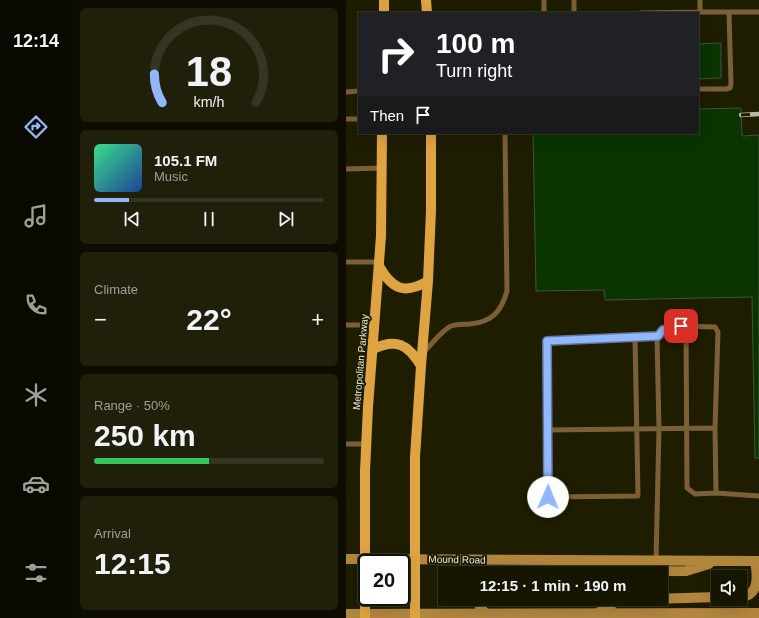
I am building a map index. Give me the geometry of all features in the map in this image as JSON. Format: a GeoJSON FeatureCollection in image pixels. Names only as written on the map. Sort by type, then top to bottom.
{"type":"FeatureCollection","features":[{"type":"Feature","properties":{"kind":"main road"},"geometry":{"type":"LineString","coordinates":[[384,0],[384,12]]}},
{"type":"Feature","properties":{"kind":"main road"},"geometry":{"type":"LineString","coordinates":[[426,0],[427,12]]}},
{"type":"Feature","properties":{"kind":"main road","name":"Metropolitan Parkway"},"geometry":{"type":"LineString","coordinates":[[365,554],[366,444],[379,264],[382,134]]}},
{"type":"Feature","properties":{"kind":"main road"},"geometry":{"type":"LineString","coordinates":[[415,616],[415,457],[428,281],[431,210],[431,134]]}},
{"type":"Feature","properties":{"kind":"main road"},"geometry":{"type":"LineString","coordinates":[[379,264],[390,282],[402,289],[414,288],[428,281]]}},
{"type":"Feature","properties":{"kind":"main road"},"geometry":{"type":"LineString","coordinates":[[373,350],[386,344],[398,344],[410,351],[421,366]]}},
{"type":"Feature","properties":{"kind":"main road","name":"Mound Road"},"geometry":{"type":"LineString","coordinates":[[346,558],[358,558]]}},
{"type":"Feature","properties":{"kind":"main road","name":"Mound Road"},"geometry":{"type":"LineString","coordinates":[[410,559],[757,561]]}},
{"type":"Feature","properties":{"kind":"main road"},"geometry":{"type":"LineString","coordinates":[[668,571],[686,571],[718,561]]}},
{"type":"Feature","properties":{"kind":"main road"},"geometry":{"type":"LineString","coordinates":[[747,596],[751,595],[756,589],[758,582],[757,561]]}},
{"type":"Feature","properties":{"kind":"main road"},"geometry":{"type":"LineString","coordinates":[[598,613],[618,600],[711,597]]}},
{"type":"Feature","properties":{"kind":"main road"},"geometry":{"type":"LineString","coordinates":[[479,606],[484,615]]}},
{"type":"Feature","properties":{"kind":"main road"},"geometry":{"type":"LineString","coordinates":[[346,614],[365,616],[415,616],[759,612]]}},
{"type":"Feature","properties":{"kind":"lane"},"geometry":{"type":"LineString","coordinates":[[544,0],[544,12]]}},
{"type":"Feature","properties":{"kind":"lane"},"geometry":{"type":"LineString","coordinates":[[574,0],[574,12]]}},
{"type":"Feature","properties":{"kind":"lane"},"geometry":{"type":"LineString","coordinates":[[700,0],[700,12],[759,12]]}},
{"type":"Feature","properties":{"kind":"lane"},"geometry":{"type":"LineString","coordinates":[[699,89],[730,88],[730,12]]}},
{"type":"Feature","properties":{"kind":"lane"},"geometry":{"type":"LineString","coordinates":[[346,92],[358,91]]}},
{"type":"Feature","properties":{"kind":"lane"},"geometry":{"type":"LineString","coordinates":[[346,119],[358,120]]}},
{"type":"Feature","properties":{"kind":"lane"},"geometry":{"type":"LineString","coordinates":[[422,354],[449,327],[481,322],[495,314],[503,304],[507,292],[505,134]]}},
{"type":"Feature","properties":{"kind":"lane"},"geometry":{"type":"LineString","coordinates":[[346,169],[382,168]]}},
{"type":"Feature","properties":{"kind":"lane"},"geometry":{"type":"LineString","coordinates":[[346,262],[379,264]]}},
{"type":"Feature","properties":{"kind":"lane"},"geometry":{"type":"LineString","coordinates":[[346,325],[375,325]]}},
{"type":"Feature","properties":{"kind":"lane"},"geometry":{"type":"LineString","coordinates":[[686,326],[687,488],[695,494],[716,493],[759,496]]}},
{"type":"Feature","properties":{"kind":"lane"},"geometry":{"type":"LineString","coordinates":[[656,561],[659,429],[658,336],[663,330],[686,326],[715,327],[718,332],[715,428],[716,493]]}},
{"type":"Feature","properties":{"kind":"lane"},"geometry":{"type":"LineString","coordinates":[[635,337],[638,496],[548,497],[547,341],[635,337],[658,336]]}},
{"type":"Feature","properties":{"kind":"lane"},"geometry":{"type":"LineString","coordinates":[[548,430],[715,428]]}},
{"type":"Feature","properties":{"kind":"lane"},"geometry":{"type":"LineString","coordinates":[[346,444],[366,444]]}},
{"type":"Feature","properties":{"kind":"building"},"geometry":{"type":"Polygon","coordinates":[[[721,43],[721,78],[699,79],[699,44],[721,43]]]}},
{"type":"Feature","properties":{"kind":"building"},"geometry":{"type":"Polygon","coordinates":[[[741,108],[742,136],[759,135],[759,458],[755,458],[752,297],[605,300],[604,290],[536,291],[533,134],[699,134],[699,109],[741,108]]]}},
{"type":"Feature","properties":{"kind":"railway"},"geometry":{"type":"LineString","coordinates":[[741,115],[759,114]]}},
{"type":"Feature","properties":{"kind":"route"},"geometry":{"type":"LineString","coordinates":[[548,497],[547,341],[658,336],[663,330],[681,326]]}}]}
